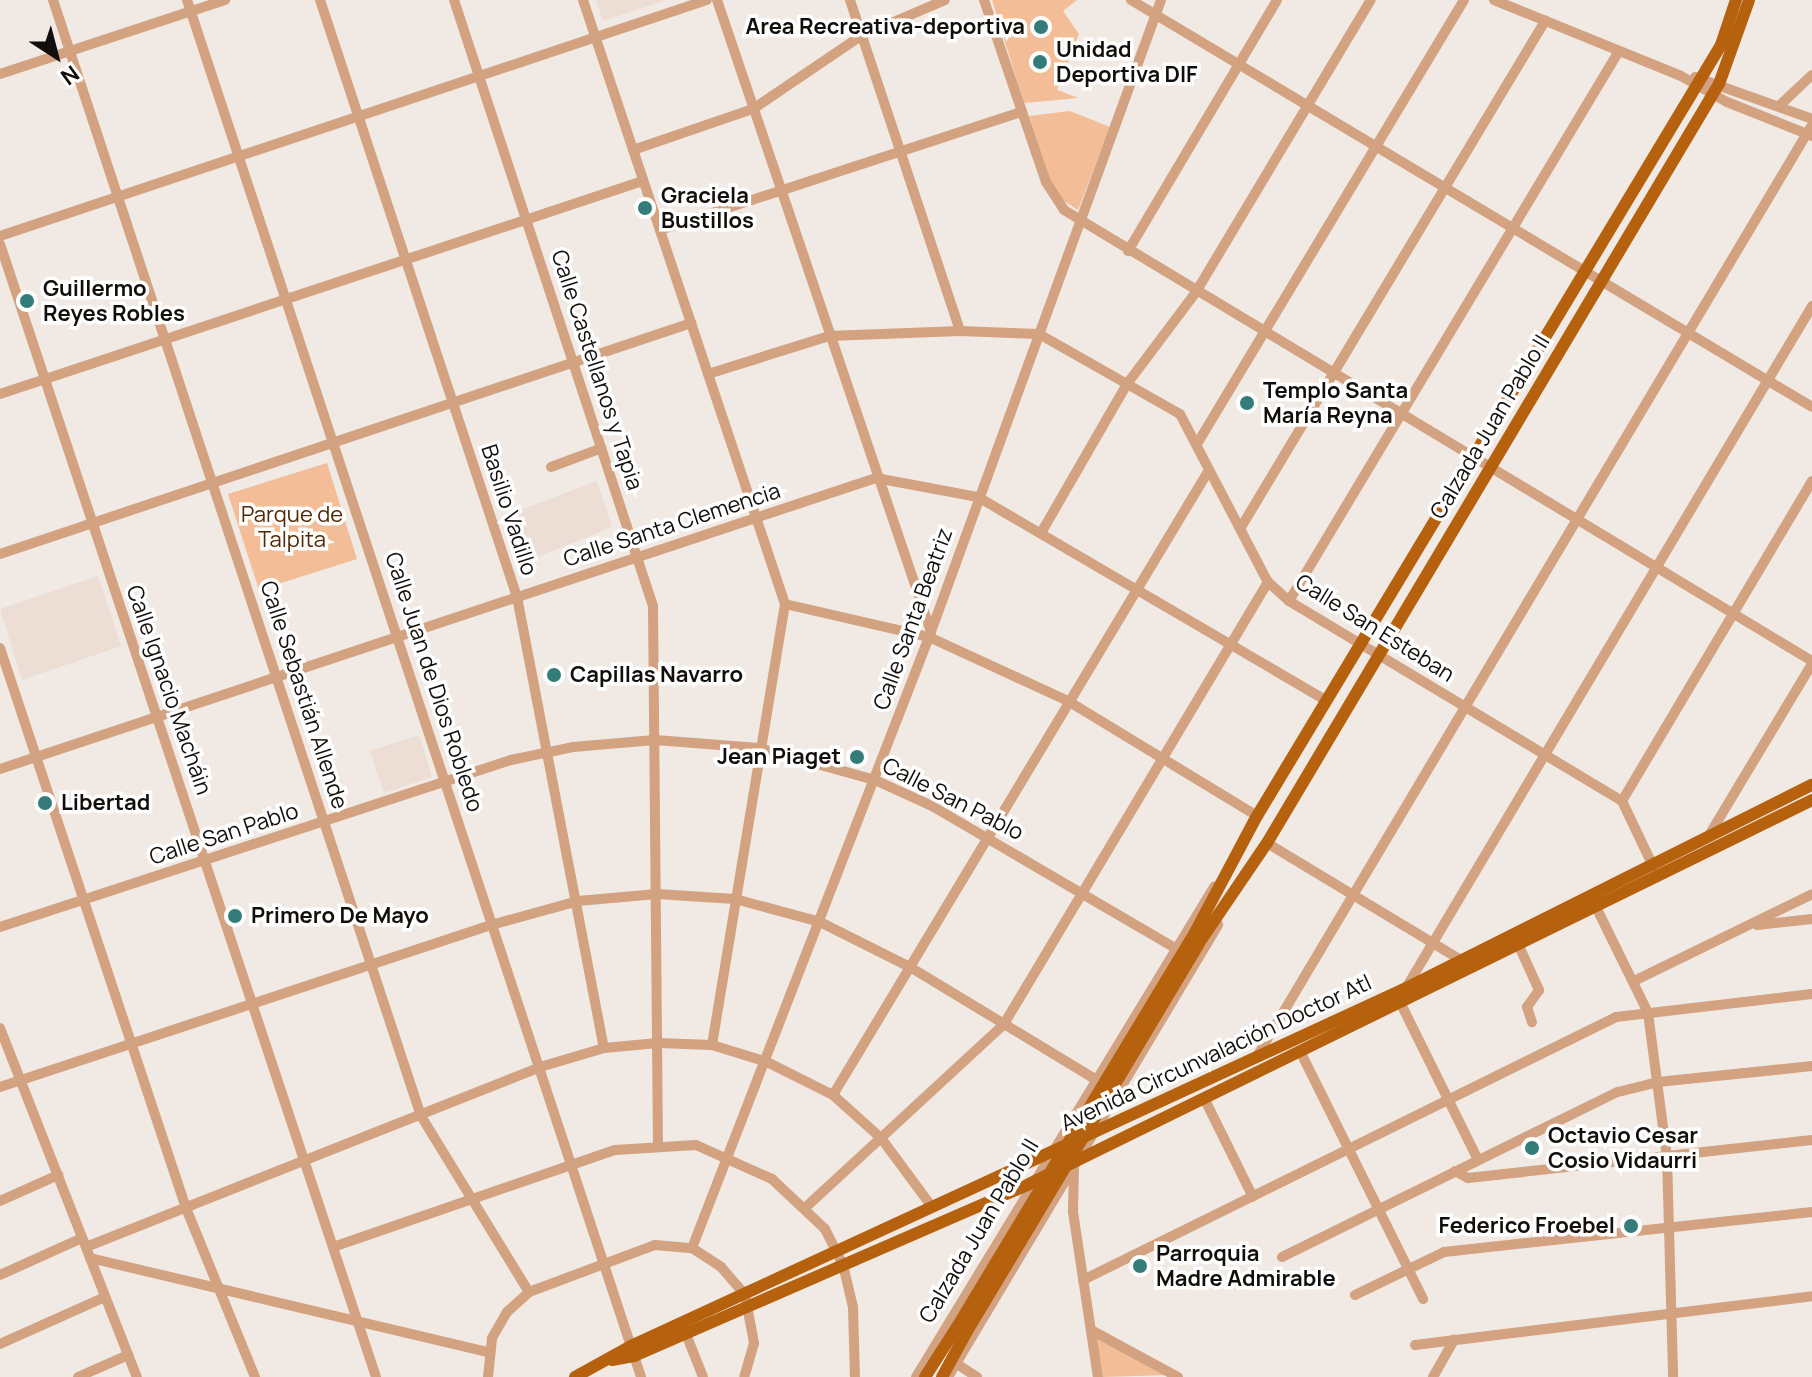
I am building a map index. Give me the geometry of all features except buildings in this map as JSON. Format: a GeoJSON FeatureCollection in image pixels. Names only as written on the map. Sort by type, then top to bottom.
{"type":"FeatureCollection","features":[{"type":"Feature","properties":{"kind":"main road","name":"Calzada Juan Pablo II"},"geometry":{"type":"LineString","coordinates":[[925,1377],[962,1330],[1195,940],[1223,886],[1230,861],[1699,82],[1726,34],[1738,0]]}},
{"type":"Feature","properties":{"kind":"main road","name":"Calzada Juan Pablo II"},"geometry":{"type":"LineString","coordinates":[[1195,940],[1267,843],[1599,280],[1716,89],[1738,0]]}},
{"type":"Feature","properties":{"kind":"main road","name":"Avenida Circunvalación Doctor Atl"},"geometry":{"type":"LineString","coordinates":[[632,1351],[747,1300],[843,1265],[1029,1184],[1518,944],[1653,866],[1812,785]]}},
{"type":"Feature","properties":{"kind":"main road","name":"Avenida Circunvalación Doctor Atl"},"geometry":{"type":"LineString","coordinates":[[632,1351],[686,1334],[838,1250],[1812,800]]}},
{"type":"Feature","properties":{"kind":"main road","name":"Calzada Juan Pablo II"},"geometry":{"type":"LineString","coordinates":[[942,1377],[962,1330]]}},
{"type":"Feature","properties":{"kind":"main road"},"geometry":{"type":"LineString","coordinates":[[575,1377],[632,1351]]}},
{"type":"Feature","properties":{"kind":"street","name":"Calle Sebastián Allende"},"geometry":{"type":"LineString","coordinates":[[53,0],[115,196],[214,483],[421,1116],[529,1292]]}},
{"type":"Feature","properties":{"kind":"street","name":"Calle Juan de Dios Robledo"},"geometry":{"type":"LineString","coordinates":[[187,0],[641,1377]]}},
{"type":"Feature","properties":{"kind":"street"},"geometry":{"type":"LineString","coordinates":[[0,74],[225,0]]}},
{"type":"Feature","properties":{"kind":"street","name":"Basilio Vadillo"},"geometry":{"type":"LineString","coordinates":[[320,0],[517,597],[604,1048]]}},
{"type":"Feature","properties":{"kind":"street","name":"Calle Castellanos y Tapia"},"geometry":{"type":"LineString","coordinates":[[454,0],[638,558],[654,617],[658,1144]]}},
{"type":"Feature","properties":{"kind":"street"},"geometry":{"type":"LineString","coordinates":[[583,0],[785,604],[712,1045]]}},
{"type":"Feature","properties":{"kind":"street"},"geometry":{"type":"LineString","coordinates":[[0,236],[707,0]]}},
{"type":"Feature","properties":{"kind":"street"},"geometry":{"type":"LineString","coordinates":[[717,0],[930,635]]}},
{"type":"Feature","properties":{"kind":"street"},"geometry":{"type":"LineString","coordinates":[[850,0],[960,331]]}},
{"type":"Feature","properties":{"kind":"street"},"geometry":{"type":"LineString","coordinates":[[633,150],[753,109],[861,36],[945,0]]}},
{"type":"Feature","properties":{"kind":"street"},"geometry":{"type":"LineString","coordinates":[[984,0],[1053,198],[1081,222],[1812,662],[1707,838]]}},
{"type":"Feature","properties":{"kind":"street"},"geometry":{"type":"LineString","coordinates":[[1131,0],[1812,407]]}},
{"type":"Feature","properties":{"kind":"street","name":"Calle Santa Beatriz"},"geometry":{"type":"LineString","coordinates":[[692,1248],[767,1062],[930,635],[1161,0]]}},
{"type":"Feature","properties":{"kind":"street"},"geometry":{"type":"LineString","coordinates":[[1128,251],[1277,0]]}},
{"type":"Feature","properties":{"kind":"street"},"geometry":{"type":"LineString","coordinates":[[1041,533],[1127,384],[1196,292],[1371,0]]}},
{"type":"Feature","properties":{"kind":"street"},"geometry":{"type":"LineString","coordinates":[[1197,444],[1464,0]]}},
{"type":"Feature","properties":{"kind":"street"},"geometry":{"type":"LineString","coordinates":[[1494,0],[1811,129]]}},
{"type":"Feature","properties":{"kind":"street"},"geometry":{"type":"LineString","coordinates":[[1240,529],[1545,21]]}},
{"type":"Feature","properties":{"kind":"street"},"geometry":{"type":"LineString","coordinates":[[1289,601],[1619,51]]}},
{"type":"Feature","properties":{"kind":"street"},"geometry":{"type":"LineString","coordinates":[[1779,106],[1812,75]]}},
{"type":"Feature","properties":{"kind":"street"},"geometry":{"type":"LineString","coordinates":[[1716,89],[1779,106],[1811,129]]}},
{"type":"Feature","properties":{"kind":"street"},"geometry":{"type":"LineString","coordinates":[[660,230],[1022,112]]}},
{"type":"Feature","properties":{"kind":"street"},"geometry":{"type":"LineString","coordinates":[[1255,1059],[1811,129]]}},
{"type":"Feature","properties":{"kind":"street"},"geometry":{"type":"LineString","coordinates":[[0,394],[643,181]]}},
{"type":"Feature","properties":{"kind":"street","name":"Calle Ignacio Macháin"},"geometry":{"type":"LineString","coordinates":[[0,244],[376,1377]]}},
{"type":"Feature","properties":{"kind":"street"},"geometry":{"type":"LineString","coordinates":[[1406,988],[1812,306]]}},
{"type":"Feature","properties":{"kind":"street"},"geometry":{"type":"LineString","coordinates":[[0,554],[691,323]]}},
{"type":"Feature","properties":{"kind":"street","name":"Calle San Esteban"},"geometry":{"type":"LineString","coordinates":[[708,374],[829,336],[960,331],[1039,334],[1180,414],[1268,582],[1289,601],[1622,801]]}},
{"type":"Feature","properties":{"kind":"street"},"geometry":{"type":"LineString","coordinates":[[551,467],[602,448]]}},
{"type":"Feature","properties":{"kind":"street"},"geometry":{"type":"LineString","coordinates":[[833,1095],[1209,470]]}},
{"type":"Feature","properties":{"kind":"street","name":"Calle Santa Clemencia"},"geometry":{"type":"LineString","coordinates":[[0,769],[876,478],[978,497],[1326,700]]}},
{"type":"Feature","properties":{"kind":"street"},"geometry":{"type":"LineString","coordinates":[[1653,866],[1622,801],[1812,481]]}},
{"type":"Feature","properties":{"kind":"street"},"geometry":{"type":"LineString","coordinates":[[806,1207],[1004,1024],[1268,582]]}},
{"type":"Feature","properties":{"kind":"street"},"geometry":{"type":"LineString","coordinates":[[785,604],[930,635],[1068,701],[1257,816]]}},
{"type":"Feature","properties":{"kind":"street"},"geometry":{"type":"LineString","coordinates":[[0,648],[186,1208],[255,1377]]}},
{"type":"Feature","properties":{"kind":"street","name":"Calle San Pablo"},"geometry":{"type":"LineString","coordinates":[[0,927],[547,751],[655,740],[759,748],[875,780],[987,837],[1175,948]]}},
{"type":"Feature","properties":{"kind":"street"},"geometry":{"type":"LineString","coordinates":[[1267,843],[1461,960]]}},
{"type":"Feature","properties":{"kind":"street","name":"Calzada Juan Pablo II"},"geometry":{"type":"LineString","coordinates":[[916,1377],[1078,1102],[1230,861]]}},
{"type":"Feature","properties":{"kind":"street","name":"Calzada Juan Pablo II"},"geometry":{"type":"LineString","coordinates":[[948,1377],[1251,868]]}},
{"type":"Feature","properties":{"kind":"street"},"geometry":{"type":"LineString","coordinates":[[0,1087],[491,925],[578,901],[657,894],[735,899],[820,922],[910,967],[1093,1078]]}},
{"type":"Feature","properties":{"kind":"street"},"geometry":{"type":"LineString","coordinates":[[1634,981],[1812,894]]}},
{"type":"Feature","properties":{"kind":"street"},"geometry":{"type":"LineString","coordinates":[[1593,902],[1648,1013],[1667,1157],[1673,1377]]}},
{"type":"Feature","properties":{"kind":"street"},"geometry":{"type":"LineString","coordinates":[[1747,926],[1812,919]]}},
{"type":"Feature","properties":{"kind":"street"},"geometry":{"type":"LineString","coordinates":[[1518,944],[1539,990],[1527,1007],[1532,1022]]}},
{"type":"Feature","properties":{"kind":"street"},"geometry":{"type":"LineString","coordinates":[[1083,1280],[1616,1017],[1812,994]]}},
{"type":"Feature","properties":{"kind":"street"},"geometry":{"type":"LineString","coordinates":[[1400,1002],[1478,1160]]}},
{"type":"Feature","properties":{"kind":"street"},"geometry":{"type":"LineString","coordinates":[[0,1028],[137,1377]]}},
{"type":"Feature","properties":{"kind":"street"},"geometry":{"type":"LineString","coordinates":[[0,1275],[305,1163],[540,1067],[604,1048],[658,1043],[712,1045],[767,1062],[833,1095],[881,1138],[932,1207]]}},
{"type":"Feature","properties":{"kind":"street"},"geometry":{"type":"LineString","coordinates":[[1300,1051],[1423,1299]]}},
{"type":"Feature","properties":{"kind":"street"},"geometry":{"type":"LineString","coordinates":[[1282,1257],[1618,1092],[1658,1082],[1812,1066]]}},
{"type":"Feature","properties":{"kind":"street"},"geometry":{"type":"LineString","coordinates":[[1204,1098],[1253,1197]]}},
{"type":"Feature","properties":{"kind":"street"},"geometry":{"type":"LineString","coordinates":[[1078,1102],[1089,1116],[1106,1113]]}},
{"type":"Feature","properties":{"kind":"street"},"geometry":{"type":"LineString","coordinates":[[1455,1171],[1468,1178],[1812,1140]]}},
{"type":"Feature","properties":{"kind":"street"},"geometry":{"type":"LineString","coordinates":[[333,1247],[615,1150],[658,1144],[696,1145],[730,1156],[772,1179],[806,1207],[838,1250],[856,1333],[855,1377]]}},
{"type":"Feature","properties":{"kind":"street"},"geometry":{"type":"LineString","coordinates":[[1075,1161],[1072,1202],[1098,1377]]}},
{"type":"Feature","properties":{"kind":"street"},"geometry":{"type":"LineString","coordinates":[[0,1201],[58,1175]]}},
{"type":"Feature","properties":{"kind":"street"},"geometry":{"type":"LineString","coordinates":[[1015,1209],[1031,1210],[1039,1224]]}},
{"type":"Feature","properties":{"kind":"street"},"geometry":{"type":"LineString","coordinates":[[1355,1295],[1444,1252],[1670,1230],[1812,1212]]}},
{"type":"Feature","properties":{"kind":"street"},"geometry":{"type":"LineString","coordinates":[[488,1377],[488,1352],[499,1324],[529,1292],[602,1262],[655,1245],[692,1248],[721,1267],[747,1300],[754,1343],[744,1377]]}},
{"type":"Feature","properties":{"kind":"street"},"geometry":{"type":"LineString","coordinates":[[90,1258],[358,1324],[488,1352]]}},
{"type":"Feature","properties":{"kind":"street"},"geometry":{"type":"LineString","coordinates":[[1415,1345],[1812,1296]]}},
{"type":"Feature","properties":{"kind":"street"},"geometry":{"type":"LineString","coordinates":[[0,1344],[105,1297]]}},
{"type":"Feature","properties":{"kind":"street"},"geometry":{"type":"LineString","coordinates":[[1091,1330],[1178,1377]]}},
{"type":"Feature","properties":{"kind":"street"},"geometry":{"type":"LineString","coordinates":[[686,1334],[703,1377]]}},
{"type":"Feature","properties":{"kind":"street"},"geometry":{"type":"LineString","coordinates":[[1433,1377],[1454,1340]]}},
{"type":"Feature","properties":{"kind":"street"},"geometry":{"type":"LineString","coordinates":[[78,1377],[128,1355]]}},
{"type":"Feature","properties":{"kind":"street"},"geometry":{"type":"LineString","coordinates":[[957,1364],[977,1377]]}},
{"type":"Feature","properties":{"kind":"shaded area"},"geometry":{"type":"Polygon","coordinates":[[[596,0],[667,0],[603,21],[596,0]]]}},
{"type":"Feature","properties":{"kind":"shaded area"},"geometry":{"type":"Polygon","coordinates":[[[597,481],[612,527],[517,565],[502,517],[597,481]]]}},
{"type":"Feature","properties":{"kind":"shaded area"},"geometry":{"type":"Polygon","coordinates":[[[98,576],[121,646],[22,680],[0,609],[98,576]]]}},
{"type":"Feature","properties":{"kind":"shaded area"},"geometry":{"type":"Polygon","coordinates":[[[419,735],[432,777],[384,793],[370,751],[419,735]]]}},
{"type":"Feature","properties":{"kind":"green space","name":"Unidad Deportiva DIF"},"geometry":{"type":"Polygon","coordinates":[[[992,0],[1077,0],[1063,11],[1079,34],[1057,90],[1078,98],[1024,103],[992,0]]]}},
{"type":"Feature","properties":{"kind":"green space"},"geometry":{"type":"Polygon","coordinates":[[[1070,111],[1110,127],[1078,210],[1061,199],[1051,183],[1029,116],[1070,111]]]}},
{"type":"Feature","properties":{"kind":"green space","name":"Parque de Talpita"},"geometry":{"type":"Polygon","coordinates":[[[327,463],[357,559],[259,590],[228,494],[327,463]]]}},
{"type":"Feature","properties":{"kind":"green space"},"geometry":{"type":"Polygon","coordinates":[[[1097,1339],[1168,1375],[1103,1377],[1097,1339]]]}},
{"type":"Feature","properties":{"kind":"place","name":"Area Recreativa-deportiva"},"geometry":{"type":"Point","coordinates":[1041,27]}},
{"type":"Feature","properties":{"kind":"place","name":"Unidad Deportiva DIF"},"geometry":{"type":"Point","coordinates":[1040,62]}},
{"type":"Feature","properties":{"kind":"place","name":"Graciela Bustillos"},"geometry":{"type":"Point","coordinates":[645,208]}},
{"type":"Feature","properties":{"kind":"place","name":"Guillermo Reyes Robles"},"geometry":{"type":"Point","coordinates":[27,301]}},
{"type":"Feature","properties":{"kind":"place","name":"Templo Santa María Reyna"},"geometry":{"type":"Point","coordinates":[1247,403]}},
{"type":"Feature","properties":{"kind":"place","name":"Capillas Navarro"},"geometry":{"type":"Point","coordinates":[554,675]}},
{"type":"Feature","properties":{"kind":"place","name":"Jean Piaget"},"geometry":{"type":"Point","coordinates":[857,757]}},
{"type":"Feature","properties":{"kind":"place","name":"Libertad"},"geometry":{"type":"Point","coordinates":[45,803]}},
{"type":"Feature","properties":{"kind":"place","name":"Primero De Mayo"},"geometry":{"type":"Point","coordinates":[235,916]}},
{"type":"Feature","properties":{"kind":"place","name":"Octavio Cesar Cosio Vidaurri"},"geometry":{"type":"Point","coordinates":[1532,1148]}},
{"type":"Feature","properties":{"kind":"place","name":"Federico Froebel"},"geometry":{"type":"Point","coordinates":[1631,1226]}},
{"type":"Feature","properties":{"kind":"place","name":"Parroquia Madre Admirable"},"geometry":{"type":"Point","coordinates":[1140,1266]}}]}
